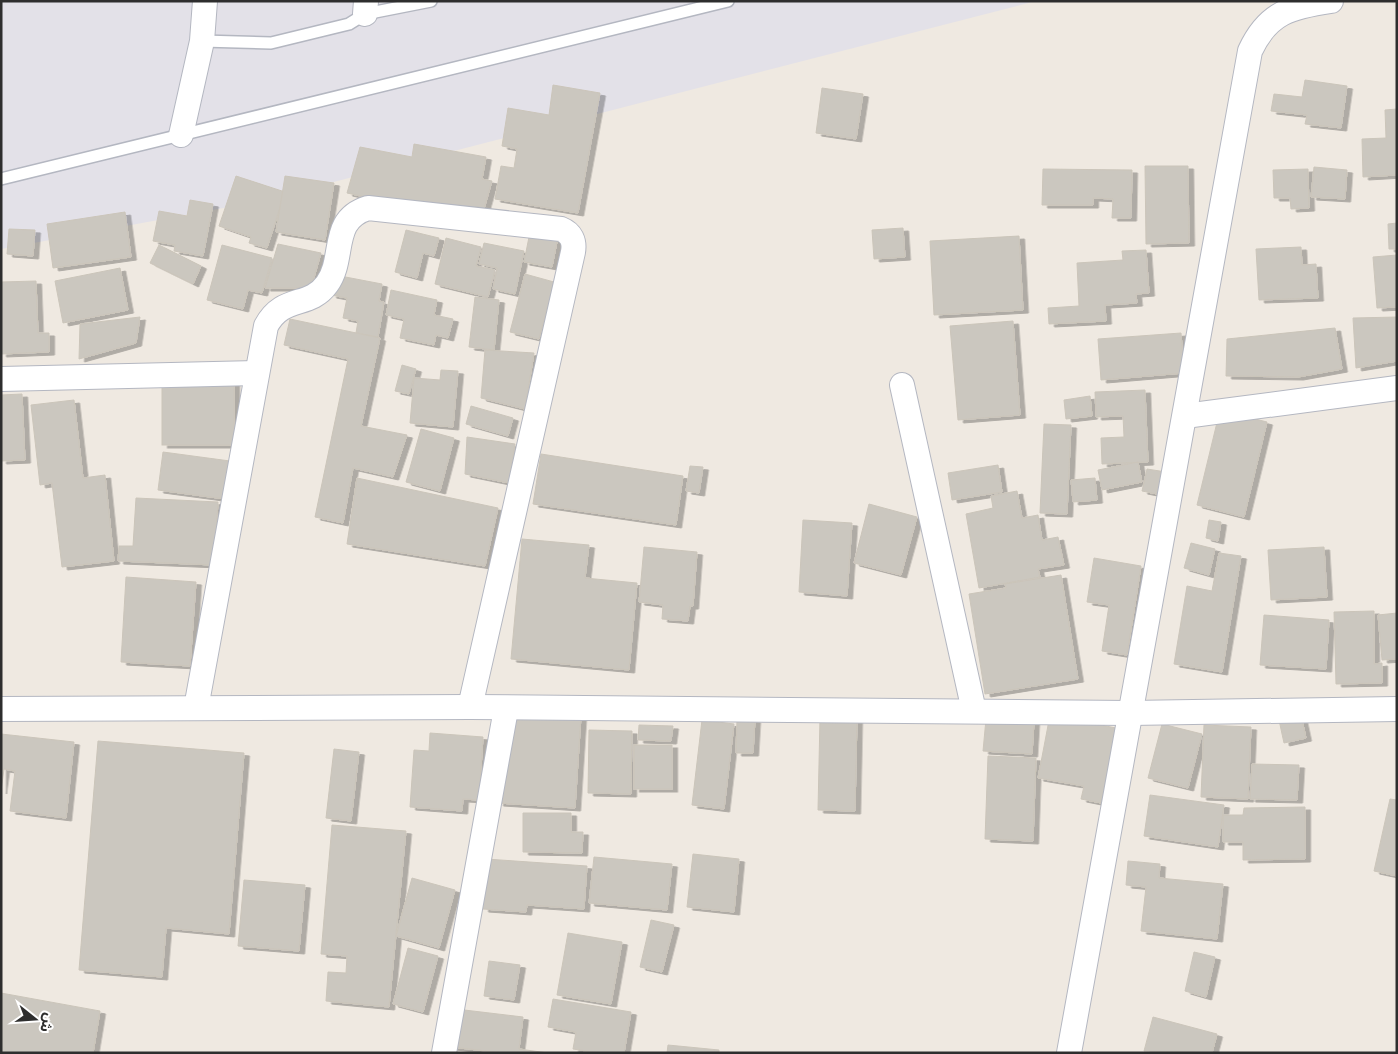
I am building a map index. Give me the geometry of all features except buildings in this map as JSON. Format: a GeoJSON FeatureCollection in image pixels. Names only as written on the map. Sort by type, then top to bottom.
{"type":"FeatureCollection","features":[{"type":"Feature","properties":{"kind":"street"},"geometry":{"type":"LineString","coordinates":[[181,135],[202,41],[205,1]]}},
{"type":"Feature","properties":{"kind":"street"},"geometry":{"type":"LineString","coordinates":[[1069,1053],[1250,51],[1258,34],[1271,20],[1287,10],[1331,1]]}},
{"type":"Feature","properties":{"kind":"street"},"geometry":{"type":"LineString","coordinates":[[196,708],[266,326],[271,317],[287,304],[313,296],[327,284],[331,276],[344,225],[359,211],[378,209],[556,228],[566,231],[570,235],[574,246],[470,707]]}},
{"type":"Feature","properties":{"kind":"street"},"geometry":{"type":"LineString","coordinates":[[1,380],[257,373]]}},
{"type":"Feature","properties":{"kind":"street"},"geometry":{"type":"LineString","coordinates":[[902,385],[974,711]]}},
{"type":"Feature","properties":{"kind":"street"},"geometry":{"type":"LineString","coordinates":[[1185,416],[1397,388]]}},
{"type":"Feature","properties":{"kind":"street"},"geometry":{"type":"LineString","coordinates":[[1,709],[470,707],[506,709],[1130,713],[1397,709]]}},
{"type":"Feature","properties":{"kind":"street"},"geometry":{"type":"LineString","coordinates":[[444,1053],[506,709]]}},
{"type":"Feature","properties":{"kind":"lane"},"geometry":{"type":"LineString","coordinates":[[202,41],[271,43],[349,24],[366,8],[431,1]]}},
{"type":"Feature","properties":{"kind":"lane"},"geometry":{"type":"LineString","coordinates":[[1,179],[728,1]]}},
{"type":"Feature","properties":{"kind":"shaded area"},"geometry":{"type":"Polygon","coordinates":[[[1,1],[1036,1],[256,202],[1,249],[1,1]]]}}]}
